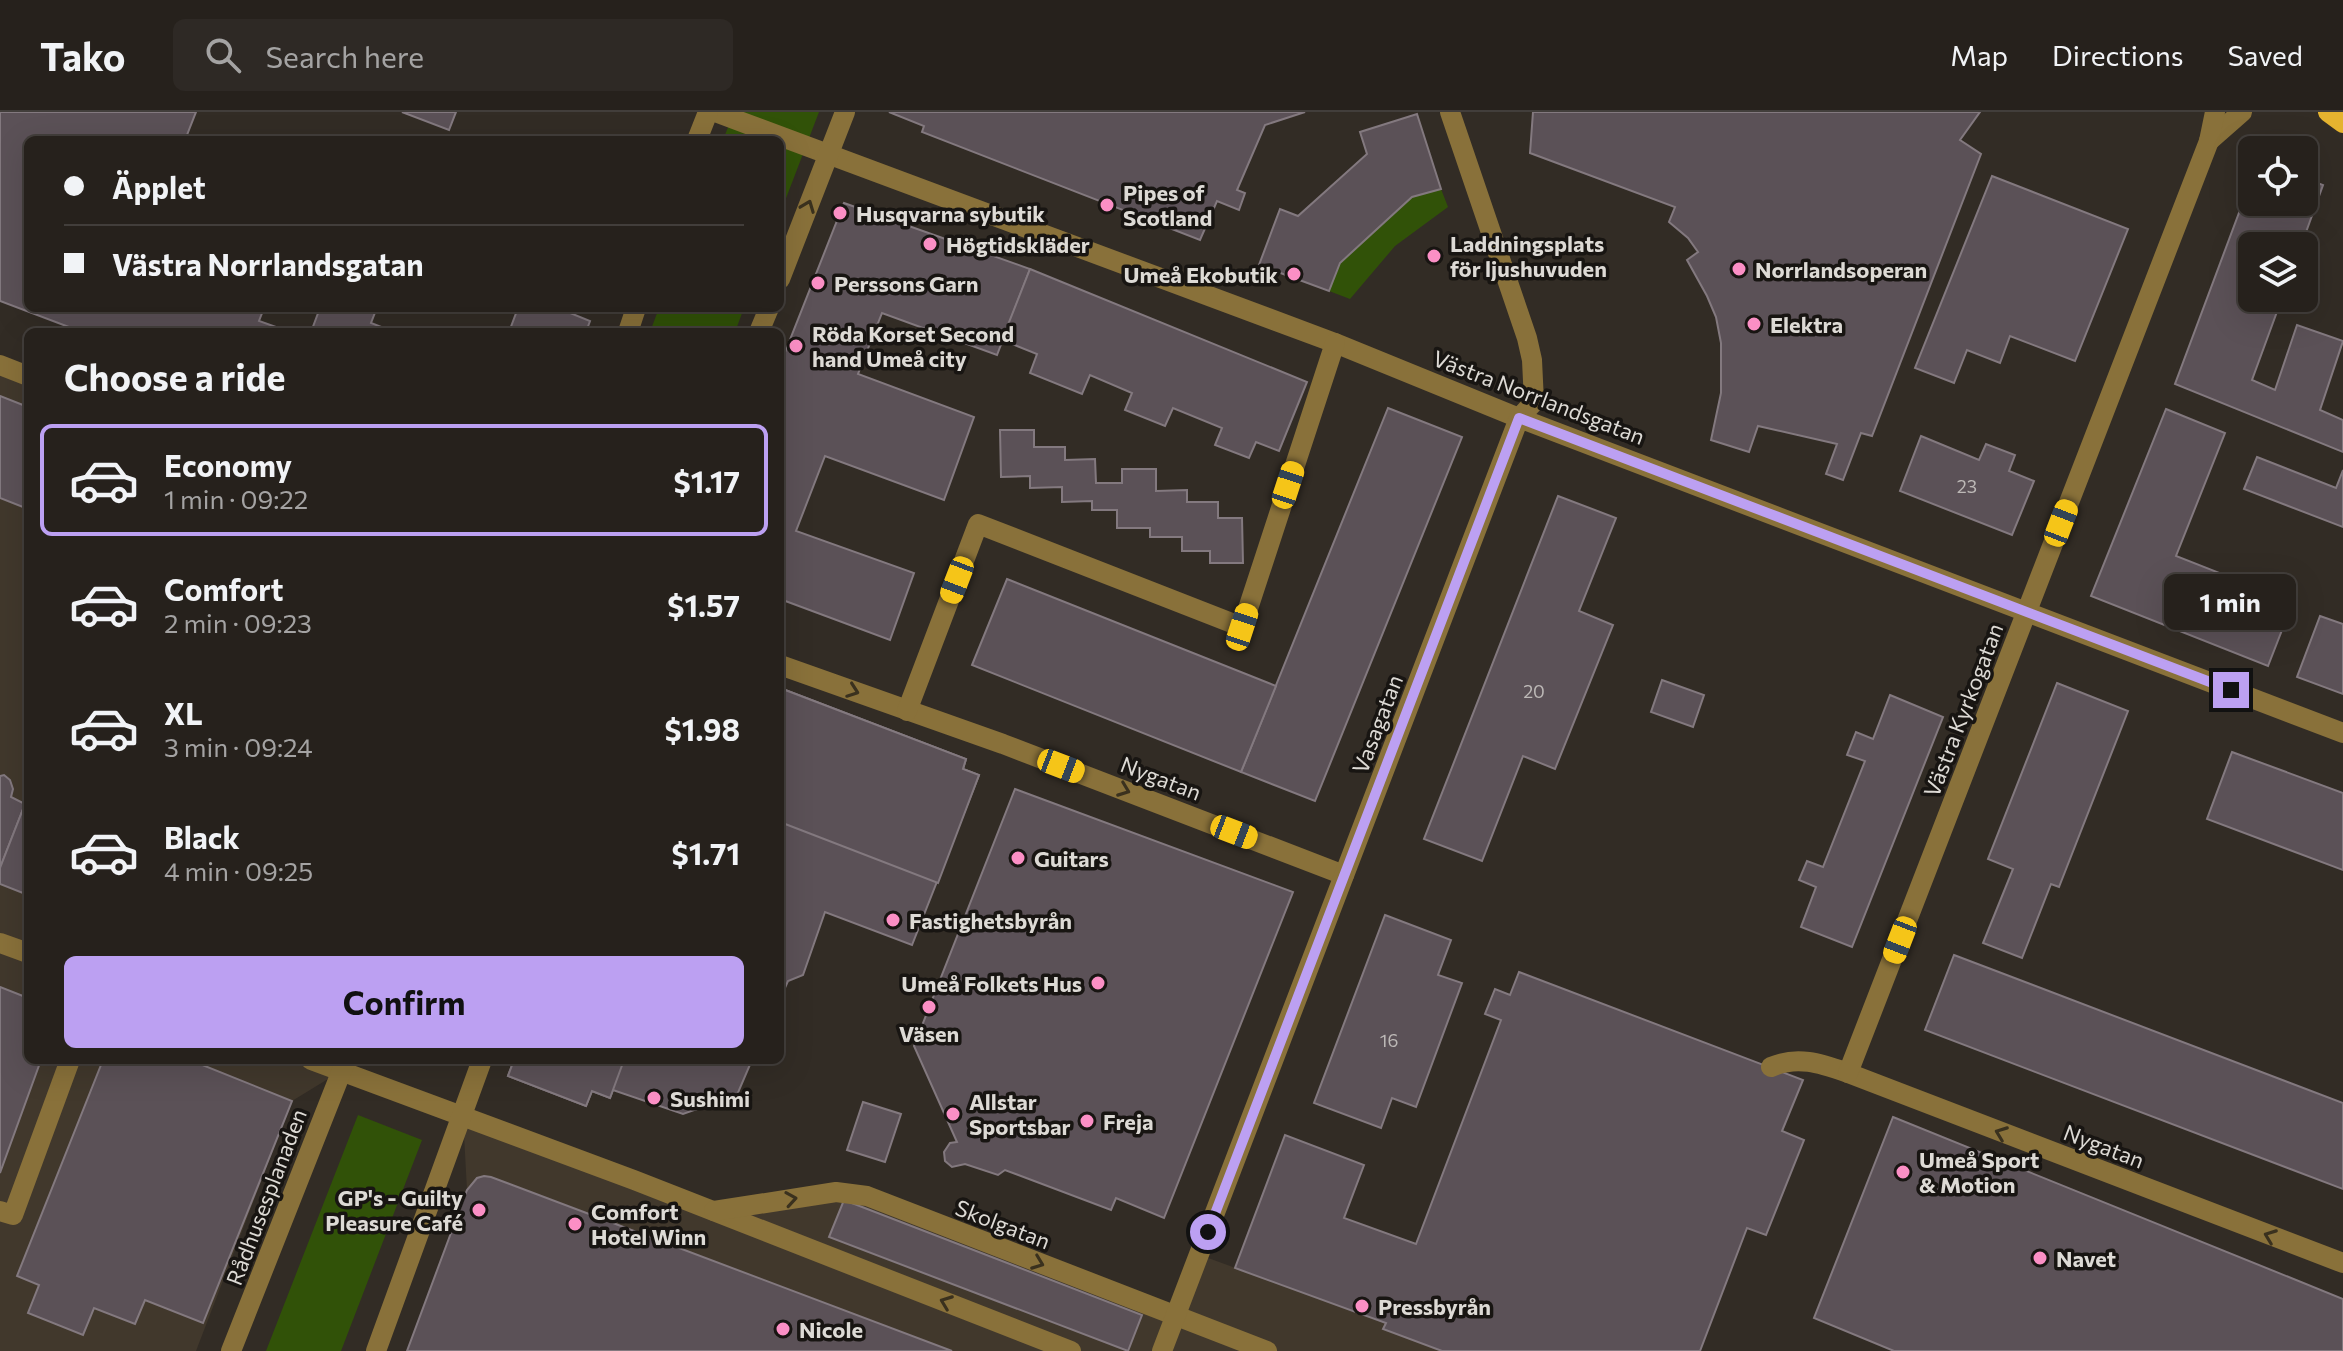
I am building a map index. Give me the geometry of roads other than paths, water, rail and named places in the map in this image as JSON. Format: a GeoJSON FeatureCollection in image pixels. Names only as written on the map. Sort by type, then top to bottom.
{"type":"FeatureCollection","features":[{"type":"Feature","properties":{"kind":"main road"},"geometry":{"type":"LineString","coordinates":[[2328,112],[2343,123]]}},
{"type":"Feature","properties":{"kind":"street"},"geometry":{"type":"LineString","coordinates":[[699,136],[708,112]]}},
{"type":"Feature","properties":{"kind":"street","name":"Västra Norrlandsgatan"},"geometry":{"type":"LineString","coordinates":[[715,112],[779,136]]}},
{"type":"Feature","properties":{"kind":"street"},"geometry":{"type":"LineString","coordinates":[[784,269],[845,112]]}},
{"type":"Feature","properties":{"kind":"street","name":"Vasagatan"},"geometry":{"type":"LineString","coordinates":[[1162,1351],[1519,418],[1534,402],[1532,360],[1450,112]]}},
{"type":"Feature","properties":{"kind":"street","name":"Västra Kyrkogatan"},"geometry":{"type":"LineString","coordinates":[[1848,1073],[2209,141],[2215,112]]}},
{"type":"Feature","properties":{"kind":"street","name":"Västra Kyrkogatan"},"geometry":{"type":"LineString","coordinates":[[2209,141],[2242,112]]}},
{"type":"Feature","properties":{"kind":"street","name":"Västra Norrlandsgatan"},"geometry":{"type":"LineString","coordinates":[[784,138],[1335,343],[1519,418],[2343,733]]}},
{"type":"Feature","properties":{"kind":"street"},"geometry":{"type":"LineString","coordinates":[[907,711],[978,524],[1242,627],[1335,343]]}},
{"type":"Feature","properties":{"kind":"street"},"geometry":{"type":"LineString","coordinates":[[0,365],[24,374]]}},
{"type":"Feature","properties":{"kind":"street","name":"Nygatan"},"geometry":{"type":"LineString","coordinates":[[784,666],[1003,744],[1344,875]]}},
{"type":"Feature","properties":{"kind":"street"},"geometry":{"type":"LineString","coordinates":[[0,943],[24,952]]}},
{"type":"Feature","properties":{"kind":"street","name":"Nygatan"},"geometry":{"type":"LineString","coordinates":[[1771,1067],[1787,1060],[1817,1062],[2343,1263]]}},
{"type":"Feature","properties":{"kind":"street"},"geometry":{"type":"LineString","coordinates":[[0,1211],[13,1215],[69,1064]]}},
{"type":"Feature","properties":{"kind":"street"},"geometry":{"type":"LineString","coordinates":[[376,1351],[481,1064]]}},
{"type":"Feature","properties":{"kind":"street","name":"Skolgatan"},"geometry":{"type":"LineString","coordinates":[[344,1066],[463,1116],[1071,1351]]}},
{"type":"Feature","properties":{"kind":"street","name":"Rådhusesplanaden"},"geometry":{"type":"LineString","coordinates":[[231,1351],[344,1066]]}},
{"type":"Feature","properties":{"kind":"street","name":"Skolgatan"},"geometry":{"type":"LineString","coordinates":[[714,1211],[836,1192],[867,1196],[1267,1351]]}},
{"type":"Feature","properties":{"kind":"place","name":"Pipes of Scotland"},"geometry":{"type":"Point","coordinates":[1107,205]}},
{"type":"Feature","properties":{"kind":"place","name":"Husqvarna sybutik"},"geometry":{"type":"Point","coordinates":[840,213]}},
{"type":"Feature","properties":{"kind":"place","name":"Högtidskläder"},"geometry":{"type":"Point","coordinates":[930,244]}},
{"type":"Feature","properties":{"kind":"place","name":"Laddningsplats för ljushuvuden"},"geometry":{"type":"Point","coordinates":[1434,256]}},
{"type":"Feature","properties":{"kind":"place","name":"Norrlandsoperan"},"geometry":{"type":"Point","coordinates":[1739,269]}},
{"type":"Feature","properties":{"kind":"place","name":"Umeå Ekobutik"},"geometry":{"type":"Point","coordinates":[1294,274]}},
{"type":"Feature","properties":{"kind":"place","name":"Perssons Garn"},"geometry":{"type":"Point","coordinates":[818,283]}},
{"type":"Feature","properties":{"kind":"place","name":"Elektra"},"geometry":{"type":"Point","coordinates":[1754,324]}},
{"type":"Feature","properties":{"kind":"place","name":"Röda Korset Second hand Umeå city"},"geometry":{"type":"Point","coordinates":[796,346]}},
{"type":"Feature","properties":{"kind":"place","name":"Guitars"},"geometry":{"type":"Point","coordinates":[1018,858]}},
{"type":"Feature","properties":{"kind":"place","name":"Fastighetsbyrån"},"geometry":{"type":"Point","coordinates":[893,920]}},
{"type":"Feature","properties":{"kind":"place","name":"Umeå Folkets Hus"},"geometry":{"type":"Point","coordinates":[1098,983]}},
{"type":"Feature","properties":{"kind":"place","name":"Väsen"},"geometry":{"type":"Point","coordinates":[929,1007]}},
{"type":"Feature","properties":{"kind":"place","name":"Sushimi"},"geometry":{"type":"Point","coordinates":[654,1098]}},
{"type":"Feature","properties":{"kind":"place","name":"Allstar Sportsbar"},"geometry":{"type":"Point","coordinates":[953,1114]}},
{"type":"Feature","properties":{"kind":"place","name":"Freja"},"geometry":{"type":"Point","coordinates":[1087,1121]}},
{"type":"Feature","properties":{"kind":"place","name":"Umeå Sport & Motion"},"geometry":{"type":"Point","coordinates":[1903,1172]}},
{"type":"Feature","properties":{"kind":"place","name":"GP's - Guilty Pleasure Café"},"geometry":{"type":"Point","coordinates":[479,1210]}},
{"type":"Feature","properties":{"kind":"place","name":"Comfort Hotel Winn"},"geometry":{"type":"Point","coordinates":[575,1224]}},
{"type":"Feature","properties":{"kind":"place","name":"Navet"},"geometry":{"type":"Point","coordinates":[2040,1258]}},
{"type":"Feature","properties":{"kind":"place","name":"Pressbyrån"},"geometry":{"type":"Point","coordinates":[1362,1306]}},
{"type":"Feature","properties":{"kind":"place","name":"Nicole"},"geometry":{"type":"Point","coordinates":[783,1329]}}]}
